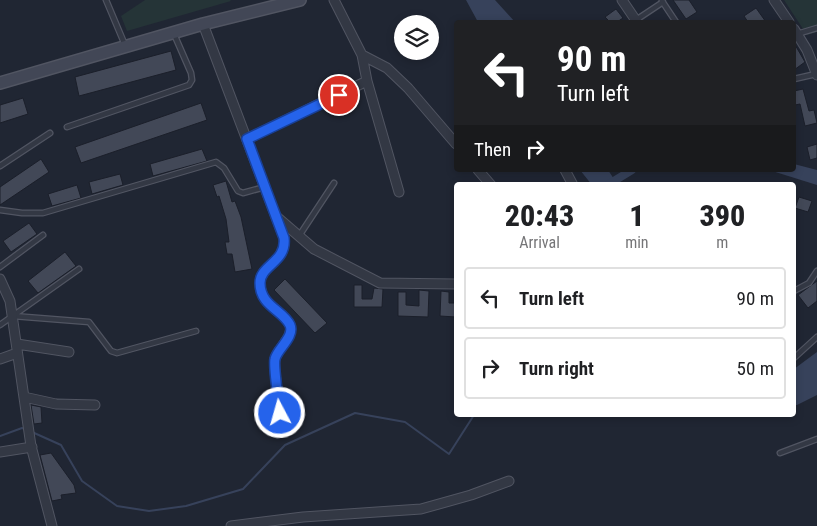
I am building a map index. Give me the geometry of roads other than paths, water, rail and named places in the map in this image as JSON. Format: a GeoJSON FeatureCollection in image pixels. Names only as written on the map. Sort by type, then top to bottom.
{"type":"FeatureCollection","features":[{"type":"Feature","properties":{"kind":"main road"},"geometry":{"type":"LineString","coordinates":[[0,83],[203,24],[300,0]]}},
{"type":"Feature","properties":{"kind":"street"},"geometry":{"type":"LineString","coordinates":[[334,0],[362,55],[367,81],[399,192]]}},
{"type":"Feature","properties":{"kind":"street"},"geometry":{"type":"LineString","coordinates":[[622,0],[635,20]]}},
{"type":"Feature","properties":{"kind":"street"},"geometry":{"type":"LineString","coordinates":[[774,0],[788,20]]}},
{"type":"Feature","properties":{"kind":"street"},"geometry":{"type":"LineString","coordinates":[[203,24],[265,186],[285,246],[281,256],[262,276],[260,281],[264,299],[290,325],[290,332],[275,359],[280,413]]}},
{"type":"Feature","properties":{"kind":"street"},"geometry":{"type":"LineString","coordinates":[[796,34],[807,50],[817,74]]}},
{"type":"Feature","properties":{"kind":"street"},"geometry":{"type":"LineString","coordinates":[[362,55],[387,68],[408,88],[454,142]]}},
{"type":"Feature","properties":{"kind":"street"},"geometry":{"type":"LineString","coordinates":[[247,139],[367,81]]}},
{"type":"Feature","properties":{"kind":"street"},"geometry":{"type":"LineString","coordinates":[[480,172],[488,182]]}},
{"type":"Feature","properties":{"kind":"street"},"geometry":{"type":"LineString","coordinates":[[276,216],[314,249],[380,283],[454,284]]}},
{"type":"Feature","properties":{"kind":"street"},"geometry":{"type":"LineString","coordinates":[[0,279],[10,301],[25,410],[52,526]]}},
{"type":"Feature","properties":{"kind":"street"},"geometry":{"type":"LineString","coordinates":[[0,359],[17,348],[69,352]]}},
{"type":"Feature","properties":{"kind":"street"},"geometry":{"type":"LineString","coordinates":[[24,397],[56,404],[95,405]]}},
{"type":"Feature","properties":{"kind":"street"},"geometry":{"type":"LineString","coordinates":[[0,452],[32,445]]}},
{"type":"Feature","properties":{"kind":"street"},"geometry":{"type":"LineString","coordinates":[[231,526],[303,517],[421,508],[471,495],[509,481]]}},
{"type":"Feature","properties":{"kind":"lane"},"geometry":{"type":"LineString","coordinates":[[106,0],[125,46]]}},
{"type":"Feature","properties":{"kind":"lane"},"geometry":{"type":"LineString","coordinates":[[637,20],[662,1],[675,20]]}},
{"type":"Feature","properties":{"kind":"lane"},"geometry":{"type":"LineString","coordinates":[[796,32],[817,28]]}},
{"type":"Feature","properties":{"kind":"lane"},"geometry":{"type":"LineString","coordinates":[[67,127],[189,86],[192,80],[191,73],[173,33]]}},
{"type":"Feature","properties":{"kind":"lane"},"geometry":{"type":"LineString","coordinates":[[796,79],[817,74]]}},
{"type":"Feature","properties":{"kind":"lane"},"geometry":{"type":"LineString","coordinates":[[0,166],[50,133]]}},
{"type":"Feature","properties":{"kind":"lane"},"geometry":{"type":"LineString","coordinates":[[0,210],[22,214],[43,213],[216,162],[224,168],[238,192],[243,193],[265,186]]}},
{"type":"Feature","properties":{"kind":"lane"},"geometry":{"type":"LineString","coordinates":[[299,236],[334,183]]}},
{"type":"Feature","properties":{"kind":"lane"},"geometry":{"type":"LineString","coordinates":[[0,267],[43,236]]}},
{"type":"Feature","properties":{"kind":"lane"},"geometry":{"type":"LineString","coordinates":[[0,325],[79,269]]}},
{"type":"Feature","properties":{"kind":"lane"},"geometry":{"type":"LineString","coordinates":[[796,290],[809,283],[817,271]]}},
{"type":"Feature","properties":{"kind":"lane"},"geometry":{"type":"LineString","coordinates":[[13,316],[89,322],[111,352],[117,353],[196,331]]}},
{"type":"Feature","properties":{"kind":"lane"},"geometry":{"type":"LineString","coordinates":[[796,356],[817,337]]}},
{"type":"Feature","properties":{"kind":"lane"},"geometry":{"type":"LineString","coordinates":[[780,453],[817,439]]}},
{"type":"Feature","properties":{"kind":"water"},"geometry":{"type":"Polygon","coordinates":[[[466,0],[495,0],[513,20],[477,20],[466,0]]]}},
{"type":"Feature","properties":{"kind":"water"},"geometry":{"type":"Polygon","coordinates":[[[796,165],[817,170],[817,185],[775,172],[796,172],[796,165]]]}},
{"type":"Feature","properties":{"kind":"water"},"geometry":{"type":"Polygon","coordinates":[[[582,172],[609,172],[616,182],[590,182],[582,172]]]}},
{"type":"Feature","properties":{"kind":"water"},"geometry":{"type":"Polygon","coordinates":[[[817,352],[817,395],[797,405],[796,405],[796,368],[817,352]]]}},
{"type":"Feature","properties":{"kind":"waterway"},"geometry":{"type":"LineString","coordinates":[[612,182],[629,172]]}},
{"type":"Feature","properties":{"kind":"waterway"},"geometry":{"type":"LineString","coordinates":[[32,432],[61,445],[82,481],[117,506],[149,511],[186,506],[243,489],[285,445],[355,413],[405,422],[449,454],[473,417]]}},
{"type":"Feature","properties":{"kind":"waterway"},"geometry":{"type":"LineString","coordinates":[[0,436],[22,428],[26,429]]}}]}
